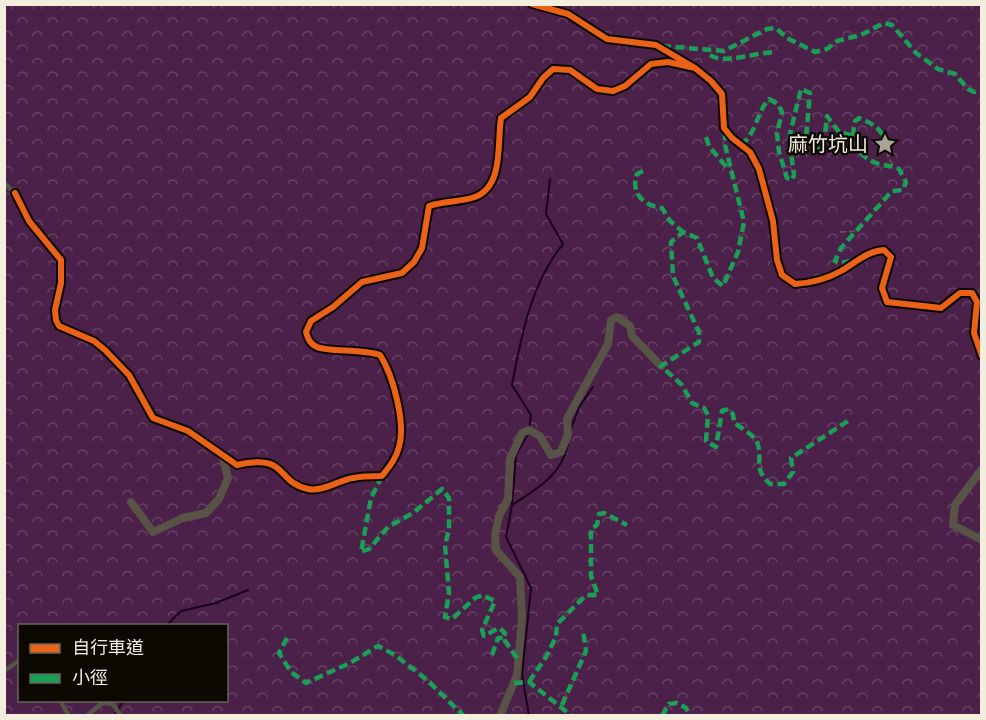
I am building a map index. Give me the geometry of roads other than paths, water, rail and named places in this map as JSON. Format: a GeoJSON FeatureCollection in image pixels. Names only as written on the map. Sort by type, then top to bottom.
{"type":"FeatureCollection","features":[{"type":"Feature","properties":{"kind":"street"},"geometry":{"type":"LineString","coordinates":[[532,4],[568,14],[607,39],[656,45],[695,68],[722,94],[724,128],[750,152],[759,169],[773,221],[777,260],[782,275],[795,284],[810,283],[839,272],[874,251],[884,250],[891,257],[882,288],[887,302],[941,308],[960,293],[972,292],[977,302],[974,333],[981,356]]}},
{"type":"Feature","properties":{"kind":"street"},"geometry":{"type":"LineString","coordinates":[[15,193],[29,221],[61,260],[60,295],[55,310],[59,326],[94,341],[105,350],[129,375],[153,418],[188,431],[223,458],[237,465],[258,460],[270,463],[306,489],[316,489],[353,478],[382,476],[392,464],[399,446],[400,428],[387,366],[380,355],[369,351],[318,348],[309,341],[306,332],[311,321],[333,307],[362,282],[402,273],[414,262],[422,248],[429,206],[476,196],[490,188],[496,175],[501,118],[530,97],[543,78],[553,69],[570,70],[597,89],[613,91],[625,86],[651,64],[668,62],[695,68]]}},
{"type":"Feature","properties":{"kind":"street"},"geometry":{"type":"LineString","coordinates":[[500,716],[517,675],[522,619],[520,578],[496,550],[495,535],[499,516],[508,499],[510,459],[514,448],[522,433],[529,430],[540,436],[551,455],[561,453],[568,434],[567,419],[608,344],[611,320],[617,317],[630,326],[632,336],[662,366]]}},
{"type":"Feature","properties":{"kind":"street"},"geometry":{"type":"LineString","coordinates":[[131,502],[153,532],[183,518],[206,513],[219,499],[228,478],[223,458]]}},
{"type":"Feature","properties":{"kind":"street"},"geometry":{"type":"LineString","coordinates":[[981,469],[955,505],[953,525],[981,540]]}},
{"type":"Feature","properties":{"kind":"lane"},"geometry":{"type":"LineString","coordinates":[[4,183],[15,193]]}},
{"type":"Feature","properties":{"kind":"lane"},"geometry":{"type":"LineString","coordinates":[[4,671],[18,661]]}},
{"type":"Feature","properties":{"kind":"lane"},"geometry":{"type":"LineString","coordinates":[[61,702],[69,716]]}},
{"type":"Feature","properties":{"kind":"lane"},"geometry":{"type":"LineString","coordinates":[[87,716],[102,703],[113,704],[121,716]]}},
{"type":"Feature","properties":{"kind":"waterway"},"geometry":{"type":"LineString","coordinates":[[529,429],[531,415],[512,385],[519,348],[535,293],[552,259],[563,244],[546,214],[550,179]]}},
{"type":"Feature","properties":{"kind":"waterway"},"geometry":{"type":"LineString","coordinates":[[571,429],[579,407],[593,387]]}},
{"type":"Feature","properties":{"kind":"waterway"},"geometry":{"type":"LineString","coordinates":[[528,434],[516,455],[512,505],[506,537],[531,588],[522,674],[529,716]]}},
{"type":"Feature","properties":{"kind":"waterway"},"geometry":{"type":"LineString","coordinates":[[512,505],[539,487],[554,473],[565,455],[568,444]]}},
{"type":"Feature","properties":{"kind":"waterway"},"geometry":{"type":"LineString","coordinates":[[168,624],[181,611],[216,603],[248,590]]}},
{"type":"Feature","properties":{"kind":"waterway"},"geometry":{"type":"LineString","coordinates":[[114,716],[123,702]]}},
{"type":"Feature","properties":{"kind":"place","name":"麻竹坑山"},"geometry":{"type":"Point","coordinates":[885,144]}}]}
